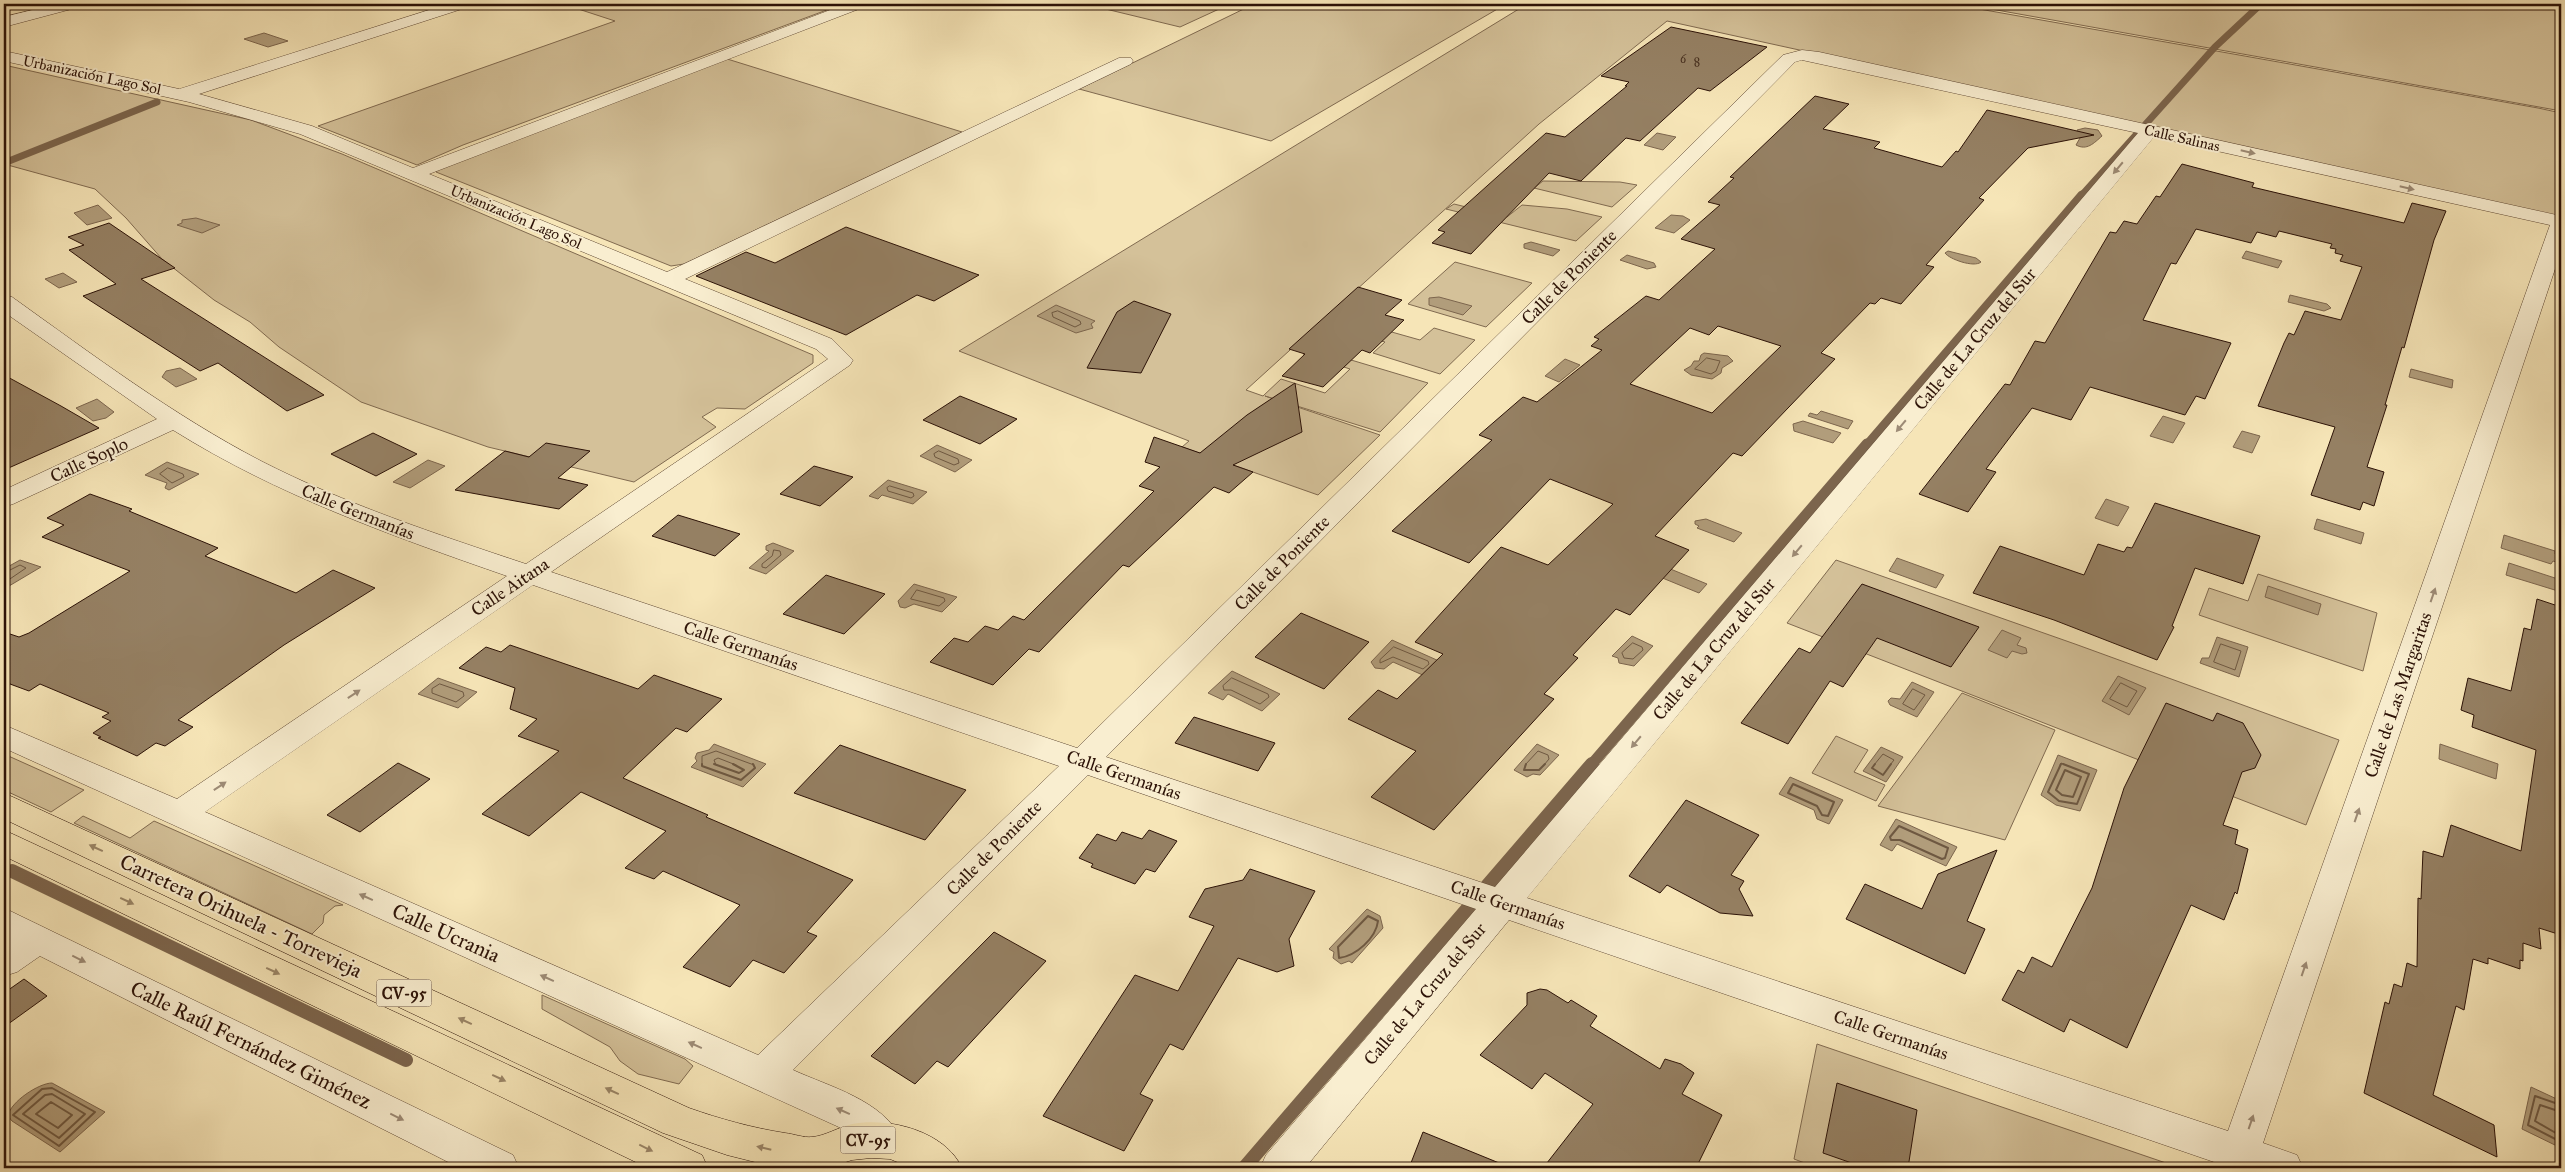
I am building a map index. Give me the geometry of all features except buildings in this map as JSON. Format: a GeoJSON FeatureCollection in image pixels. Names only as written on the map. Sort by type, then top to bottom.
{"type":"FeatureCollection","features":[{"type":"Feature","properties":{"kind":"main road","name":"Carretera Orihuela - Torrevieja"},"geometry":{"type":"LineString","coordinates":[[4,805],[677,1121],[735,1142],[772,1150],[802,1162]]}},
{"type":"Feature","properties":{"kind":"main road","name":"Carretera Orihuela - Torrevieja"},"geometry":{"type":"LineString","coordinates":[[4,842],[688,1168]]}},
{"type":"Feature","properties":{"kind":"main road","name":"CV-95"},"geometry":{"type":"LineString","coordinates":[[802,1162],[859,1140],[882,1140],[906,1145],[928,1154],[942,1168]]}},
{"type":"Feature","properties":{"kind":"street"},"geometry":{"type":"LineString","coordinates":[[4,22],[74,4]]}},
{"type":"Feature","properties":{"kind":"street","name":"Urbanización Lago Sol"},"geometry":{"type":"LineString","coordinates":[[181,94],[463,4]]}},
{"type":"Feature","properties":{"kind":"street"},"geometry":{"type":"LineString","coordinates":[[414,174],[456,156],[859,4]]}},
{"type":"Feature","properties":{"kind":"street","name":"Calle Salinas"},"geometry":{"type":"LineString","coordinates":[[1802,55],[1820,57],[2561,222]]}},
{"type":"Feature","properties":{"kind":"street","name":"Calle de Poniente"},"geometry":{"type":"LineString","coordinates":[[764,1075],[1083,761],[1789,58],[1802,55]]}},
{"type":"Feature","properties":{"kind":"street","name":"Urbanización Lago Sol"},"geometry":{"type":"LineString","coordinates":[[4,56],[181,94],[263,115],[306,130],[824,344],[842,360]]}},
{"type":"Feature","properties":{"kind":"street"},"geometry":{"type":"LineString","coordinates":[[668,279],[1125,61]]}},
{"type":"Feature","properties":{"kind":"street","name":"Calle de La Cruz del Sur"},"geometry":{"type":"LineString","coordinates":[[1280,1168],[1500,902],[2150,130]]}},
{"type":"Feature","properties":{"kind":"street","name":"Calle de Las Margaritas"},"geometry":{"type":"LineString","coordinates":[[2237,1161],[2561,222]]}},
{"type":"Feature","properties":{"kind":"street","name":"Calle Germanías"},"geometry":{"type":"LineString","coordinates":[[4,302],[174,421],[228,453],[300,489],[372,519],[529,574],[1500,902],[2237,1161],[2283,1168]]}},
{"type":"Feature","properties":{"kind":"street","name":"Calle Aitana"},"geometry":{"type":"LineString","coordinates":[[179,814],[842,360]]}},
{"type":"Feature","properties":{"kind":"street","name":"Calle Soplo"},"geometry":{"type":"LineString","coordinates":[[4,499],[174,421]]}},
{"type":"Feature","properties":{"kind":"street","name":"Calle Ucrania"},"geometry":{"type":"LineString","coordinates":[[4,736],[855,1116],[882,1140]]}},
{"type":"Feature","properties":{"kind":"street","name":"Calle Raúl Fernández Giménez"},"geometry":{"type":"LineString","coordinates":[[4,922],[499,1168]]}},
{"type":"Feature","properties":{"kind":"street"},"geometry":{"type":"LineString","coordinates":[[4,962],[38,939]]}},
{"type":"Feature","properties":{"kind":"shaded area"},"geometry":{"type":"Polygon","coordinates":[[[563,4],[843,4],[463,145],[417,165],[318,126],[615,21],[563,4]]]}},
{"type":"Feature","properties":{"kind":"shaded area"},"geometry":{"type":"Polygon","coordinates":[[[1085,4],[1230,4],[1180,27],[1085,4]]]}},
{"type":"Feature","properties":{"kind":"shaded area"},"geometry":{"type":"Polygon","coordinates":[[[1254,4],[1506,4],[1271,141],[1079,89],[1254,4]]]}},
{"type":"Feature","properties":{"kind":"shaded area"},"geometry":{"type":"Polygon","coordinates":[[[1527,4],[1951,4],[2538,108],[2561,113],[2561,217],[1667,21],[1539,124],[1246,390],[1263,396],[1281,379],[1325,393],[1350,369],[1303,354],[1311,348],[1428,383],[1380,432],[1265,396],[1380,435],[1318,495],[1182,447],[1189,441],[959,351],[1527,4]]]}},
{"type":"Feature","properties":{"kind":"shaded area"},"geometry":{"type":"Polygon","coordinates":[[[1963,4],[2561,4],[2561,111],[2539,107],[1963,4]]]}},
{"type":"Feature","properties":{"kind":"shaded area"},"geometry":{"type":"Polygon","coordinates":[[[724,58],[962,132],[684,264],[671,266],[436,172],[441,167],[724,58]]]}},
{"type":"Feature","properties":{"kind":"shaded area"},"geometry":{"type":"Polygon","coordinates":[[[4,65],[251,120],[342,154],[813,355],[813,363],[745,409],[717,408],[702,417],[716,427],[634,482],[488,447],[361,402],[279,347],[250,322],[214,300],[162,259],[126,218],[95,189],[4,164],[4,65]]]}},
{"type":"Feature","properties":{"kind":"shaded area"},"geometry":{"type":"Polygon","coordinates":[[[1543,181],[1620,182],[1637,185],[1612,207],[1534,188],[1543,181]]]}},
{"type":"Feature","properties":{"kind":"shaded area"},"geometry":{"type":"Polygon","coordinates":[[[1454,204],[1507,217],[1522,205],[1567,209],[1602,217],[1576,241],[1446,209],[1454,204]]]}},
{"type":"Feature","properties":{"kind":"shaded area"},"geometry":{"type":"Polygon","coordinates":[[[1455,262],[1532,283],[1486,327],[1408,304],[1455,262]]]}},
{"type":"Feature","properties":{"kind":"shaded area"},"geometry":{"type":"Polygon","coordinates":[[[1434,328],[1475,340],[1440,374],[1373,353],[1385,342],[1370,338],[1381,329],[1420,340],[1434,328]]]}},
{"type":"Feature","properties":{"kind":"shaded area"},"geometry":{"type":"Polygon","coordinates":[[[1836,560],[2339,740],[2306,825],[1787,623],[1836,560]]]}},
{"type":"Feature","properties":{"kind":"shaded area"},"geometry":{"type":"Polygon","coordinates":[[[2258,574],[2377,613],[2363,671],[2199,615],[2209,588],[2248,601],[2258,574]]]}},
{"type":"Feature","properties":{"kind":"shaded area"},"geometry":{"type":"Polygon","coordinates":[[[1962,693],[2055,730],[2005,840],[1878,806],[1962,693]]]}},
{"type":"Feature","properties":{"kind":"shaded area"},"geometry":{"type":"Polygon","coordinates":[[[1836,736],[1868,750],[1854,772],[1885,785],[1876,801],[1812,773],[1836,736]]]}},
{"type":"Feature","properties":{"kind":"shaded area"},"geometry":{"type":"Polygon","coordinates":[[[4,754],[84,790],[51,812],[4,790],[4,754]]]}},
{"type":"Feature","properties":{"kind":"shaded area"},"geometry":{"type":"Polygon","coordinates":[[[83,816],[130,838],[154,821],[343,905],[335,906],[324,915],[323,923],[312,934],[74,823],[83,816]]]}},
{"type":"Feature","properties":{"kind":"shaded area"},"geometry":{"type":"Polygon","coordinates":[[[542,995],[685,1059],[693,1066],[679,1084],[638,1074],[620,1061],[610,1047],[542,1009],[542,995]]]}},
{"type":"Feature","properties":{"kind":"shaded area"},"geometry":{"type":"Polygon","coordinates":[[[1817,1044],[2166,1163],[2170,1168],[1818,1168],[1794,1159],[1817,1044]]]}},
{"type":"Feature","properties":{"kind":"water"},"geometry":{"type":"Polygon","coordinates":[[[264,33],[288,41],[268,47],[244,39],[264,33]]]}},
{"type":"Feature","properties":{"kind":"water"},"geometry":{"type":"Polygon","coordinates":[[[2085,128],[2098,130],[2102,136],[2087,147],[2080,147],[2076,145],[2080,138],[2077,130],[2085,128]]]}},
{"type":"Feature","properties":{"kind":"water"},"geometry":{"type":"Polygon","coordinates":[[[1657,133],[1676,137],[1663,150],[1644,145],[1657,133]]]}},
{"type":"Feature","properties":{"kind":"water"},"geometry":{"type":"Polygon","coordinates":[[[98,205],[112,218],[87,225],[74,213],[98,205]]]}},
{"type":"Feature","properties":{"kind":"water"},"geometry":{"type":"Polygon","coordinates":[[[1671,215],[1683,216],[1690,220],[1674,233],[1655,228],[1671,215]]]}},
{"type":"Feature","properties":{"kind":"water"},"geometry":{"type":"Polygon","coordinates":[[[196,218],[220,225],[202,233],[177,225],[182,223],[182,220],[196,218]]]}},
{"type":"Feature","properties":{"kind":"water"},"geometry":{"type":"Polygon","coordinates":[[[1531,242],[1560,250],[1553,256],[1524,248],[1524,244],[1531,242]]]}},
{"type":"Feature","properties":{"kind":"water"},"geometry":{"type":"Polygon","coordinates":[[[1948,251],[1976,258],[1981,262],[1973,264],[1956,260],[1945,253],[1948,251]]]}},
{"type":"Feature","properties":{"kind":"water"},"geometry":{"type":"Polygon","coordinates":[[[2246,251],[2282,261],[2278,268],[2242,258],[2246,251]]]}},
{"type":"Feature","properties":{"kind":"water"},"geometry":{"type":"Polygon","coordinates":[[[1627,255],[1654,263],[1656,267],[1647,269],[1620,260],[1627,255]]]}},
{"type":"Feature","properties":{"kind":"water"},"geometry":{"type":"Polygon","coordinates":[[[63,273],[77,282],[59,288],[45,279],[63,273]]]}},
{"type":"Feature","properties":{"kind":"water"},"geometry":{"type":"Polygon","coordinates":[[[2290,295],[2327,304],[2331,308],[2324,311],[2288,302],[2290,295]]]}},
{"type":"Feature","properties":{"kind":"water"},"geometry":{"type":"Polygon","coordinates":[[[1439,297],[1472,306],[1463,315],[1429,305],[1429,298],[1439,297]]]}},
{"type":"Feature","properties":{"kind":"water"},"geometry":{"type":"Polygon","coordinates":[[[1056,305],[1095,321],[1091,324],[1093,328],[1076,333],[1037,316],[1056,305]]]}},
{"type":"Feature","properties":{"kind":"water"},"geometry":{"type":"Polygon","coordinates":[[[1704,353],[1728,356],[1733,361],[1722,368],[1721,373],[1712,379],[1691,375],[1684,370],[1691,366],[1694,361],[1699,361],[1704,353]]]}},
{"type":"Feature","properties":{"kind":"water"},"geometry":{"type":"Polygon","coordinates":[[[1565,359],[1580,365],[1559,382],[1545,376],[1565,359]]]}},
{"type":"Feature","properties":{"kind":"water"},"geometry":{"type":"Polygon","coordinates":[[[180,368],[197,379],[176,387],[162,377],[166,371],[180,368]]]}},
{"type":"Feature","properties":{"kind":"water"},"geometry":{"type":"Polygon","coordinates":[[[2411,369],[2453,380],[2452,388],[2409,377],[2411,369]]]}},
{"type":"Feature","properties":{"kind":"water"},"geometry":{"type":"Polygon","coordinates":[[[97,399],[114,412],[106,418],[93,421],[76,408],[97,399]]]}},
{"type":"Feature","properties":{"kind":"water"},"geometry":{"type":"Polygon","coordinates":[[[1821,411],[1853,421],[1848,429],[1808,416],[1810,413],[1817,415],[1821,411]]]}},
{"type":"Feature","properties":{"kind":"water"},"geometry":{"type":"Polygon","coordinates":[[[2163,416],[2185,423],[2173,443],[2150,436],[2163,416]]]}},
{"type":"Feature","properties":{"kind":"water"},"geometry":{"type":"Polygon","coordinates":[[[1803,421],[1841,433],[1833,443],[1794,431],[1793,424],[1803,421]]]}},
{"type":"Feature","properties":{"kind":"water"},"geometry":{"type":"Polygon","coordinates":[[[2242,431],[2260,436],[2252,453],[2233,447],[2242,431]]]}},
{"type":"Feature","properties":{"kind":"water"},"geometry":{"type":"Polygon","coordinates":[[[937,445],[972,460],[955,472],[920,456],[937,445]]]}},
{"type":"Feature","properties":{"kind":"water"},"geometry":{"type":"Polygon","coordinates":[[[428,460],[445,466],[410,488],[393,482],[428,460]]]}},
{"type":"Feature","properties":{"kind":"water"},"geometry":{"type":"Polygon","coordinates":[[[167,462],[199,474],[169,490],[165,488],[167,483],[145,475],[167,462]]]}},
{"type":"Feature","properties":{"kind":"water"},"geometry":{"type":"Polygon","coordinates":[[[888,480],[927,492],[913,504],[882,495],[878,499],[869,496],[888,480]]]}},
{"type":"Feature","properties":{"kind":"water"},"geometry":{"type":"Polygon","coordinates":[[[2106,499],[2129,507],[2118,526],[2095,518],[2106,499]]]}},
{"type":"Feature","properties":{"kind":"water"},"geometry":{"type":"Polygon","coordinates":[[[1706,519],[1742,533],[1734,542],[1697,528],[1699,526],[1695,524],[1695,521],[1706,519]]]}},
{"type":"Feature","properties":{"kind":"water"},"geometry":{"type":"Polygon","coordinates":[[[2317,519],[2364,533],[2361,544],[2314,529],[2317,519]]]}},
{"type":"Feature","properties":{"kind":"water"},"geometry":{"type":"Polygon","coordinates":[[[2504,535],[2555,551],[2555,554],[2561,556],[2561,564],[2553,561],[2551,564],[2501,548],[2504,535]]]}},
{"type":"Feature","properties":{"kind":"water"},"geometry":{"type":"Polygon","coordinates":[[[773,543],[794,551],[766,574],[749,568],[769,551],[766,550],[766,546],[773,543]]]}},
{"type":"Feature","properties":{"kind":"water"},"geometry":{"type":"Polygon","coordinates":[[[1897,558],[1944,575],[1936,588],[1889,571],[1897,558]]]}},
{"type":"Feature","properties":{"kind":"water"},"geometry":{"type":"Polygon","coordinates":[[[20,560],[41,567],[4,589],[4,569],[20,560]]]}},
{"type":"Feature","properties":{"kind":"water"},"geometry":{"type":"Polygon","coordinates":[[[2509,563],[2561,580],[2561,590],[2558,591],[2506,575],[2509,563]]]}},
{"type":"Feature","properties":{"kind":"water"},"geometry":{"type":"Polygon","coordinates":[[[1668,568],[1707,584],[1699,593],[1660,577],[1668,568]]]}},
{"type":"Feature","properties":{"kind":"water"},"geometry":{"type":"Polygon","coordinates":[[[914,584],[957,597],[942,612],[914,604],[905,608],[900,607],[898,601],[914,584]]]}},
{"type":"Feature","properties":{"kind":"water"},"geometry":{"type":"Polygon","coordinates":[[[2268,586],[2321,604],[2318,615],[2265,597],[2268,586]]]}},
{"type":"Feature","properties":{"kind":"water"},"geometry":{"type":"Polygon","coordinates":[[[2002,630],[2021,638],[2017,645],[2026,648],[2027,653],[2022,654],[2012,651],[2007,658],[1988,650],[2002,630]]]}},
{"type":"Feature","properties":{"kind":"water"},"geometry":{"type":"Polygon","coordinates":[[[1632,636],[1653,646],[1634,666],[1619,663],[1618,658],[1612,656],[1632,636]]]}},
{"type":"Feature","properties":{"kind":"water"},"geometry":{"type":"Polygon","coordinates":[[[2217,637],[2248,647],[2239,677],[2200,663],[2202,658],[2209,658],[2217,637]]]}},
{"type":"Feature","properties":{"kind":"water"},"geometry":{"type":"Polygon","coordinates":[[[1392,640],[1439,661],[1425,676],[1393,662],[1384,669],[1375,668],[1371,662],[1392,640]]]}},
{"type":"Feature","properties":{"kind":"water"},"geometry":{"type":"Polygon","coordinates":[[[1232,671],[1280,694],[1262,711],[1228,694],[1223,700],[1208,693],[1232,671]]]}},
{"type":"Feature","properties":{"kind":"water"},"geometry":{"type":"Polygon","coordinates":[[[2118,676],[2146,688],[2129,715],[2102,701],[2118,676]]]}},
{"type":"Feature","properties":{"kind":"water"},"geometry":{"type":"Polygon","coordinates":[[[438,678],[477,692],[458,708],[418,694],[438,678]]]}},
{"type":"Feature","properties":{"kind":"water"},"geometry":{"type":"Polygon","coordinates":[[[1912,682],[1934,692],[1917,717],[1890,705],[1888,701],[1891,698],[1900,699],[1912,682]]]}},
{"type":"Feature","properties":{"kind":"water"},"geometry":{"type":"Polygon","coordinates":[[[714,744],[766,764],[743,787],[691,767],[697,761],[695,758],[697,753],[709,750],[714,744]]]}},
{"type":"Feature","properties":{"kind":"water"},"geometry":{"type":"Polygon","coordinates":[[[1537,744],[1559,755],[1540,775],[1533,774],[1527,777],[1514,770],[1537,744]]]}},
{"type":"Feature","properties":{"kind":"water"},"geometry":{"type":"Polygon","coordinates":[[[2440,744],[2498,764],[2496,779],[2439,759],[2440,744]]]}},
{"type":"Feature","properties":{"kind":"water"},"geometry":{"type":"Polygon","coordinates":[[[1881,747],[1903,757],[1886,782],[1863,771],[1881,747]]]}},
{"type":"Feature","properties":{"kind":"water"},"geometry":{"type":"Polygon","coordinates":[[[2058,755],[2097,770],[2080,811],[2056,805],[2041,795],[2058,755]]]}},
{"type":"Feature","properties":{"kind":"water"},"geometry":{"type":"Polygon","coordinates":[[[1790,777],[1843,800],[1829,824],[1817,819],[1814,810],[1779,794],[1790,777]]]}},
{"type":"Feature","properties":{"kind":"water"},"geometry":{"type":"Polygon","coordinates":[[[1896,819],[1957,847],[1946,866],[1897,844],[1892,851],[1880,845],[1896,819]]]}},
{"type":"Feature","properties":{"kind":"water"},"geometry":{"type":"Polygon","coordinates":[[[1367,909],[1380,916],[1383,928],[1352,963],[1349,961],[1341,964],[1333,958],[1334,952],[1329,949],[1367,909]]]}},
{"type":"Feature","properties":{"kind":"water"},"geometry":{"type":"Polygon","coordinates":[[[52,1083],[105,1112],[60,1152],[12,1121],[8,1116],[19,1099],[40,1086],[52,1083]]]}},
{"type":"Feature","properties":{"kind":"water"},"geometry":{"type":"Polygon","coordinates":[[[2531,1087],[2561,1101],[2559,1147],[2522,1129],[2531,1087]]]}},
{"type":"Feature","properties":{"kind":"waterway"},"geometry":{"type":"LineString","coordinates":[[2081,196],[2215,47],[2261,4]]}},
{"type":"Feature","properties":{"kind":"waterway"},"geometry":{"type":"LineString","coordinates":[[4,163],[157,102]]}},
{"type":"Feature","properties":{"kind":"waterway"},"geometry":{"type":"LineString","coordinates":[[1866,446],[2082,195]]}},
{"type":"Feature","properties":{"kind":"waterway"},"geometry":{"type":"LineString","coordinates":[[1591,765],[1867,444]]}},
{"type":"Feature","properties":{"kind":"waterway"},"geometry":{"type":"LineString","coordinates":[[1244,1168],[1592,764]]}},
{"type":"Feature","properties":{"kind":"waterway"},"geometry":{"type":"LineString","coordinates":[[12,871],[406,1060]]}}]}
